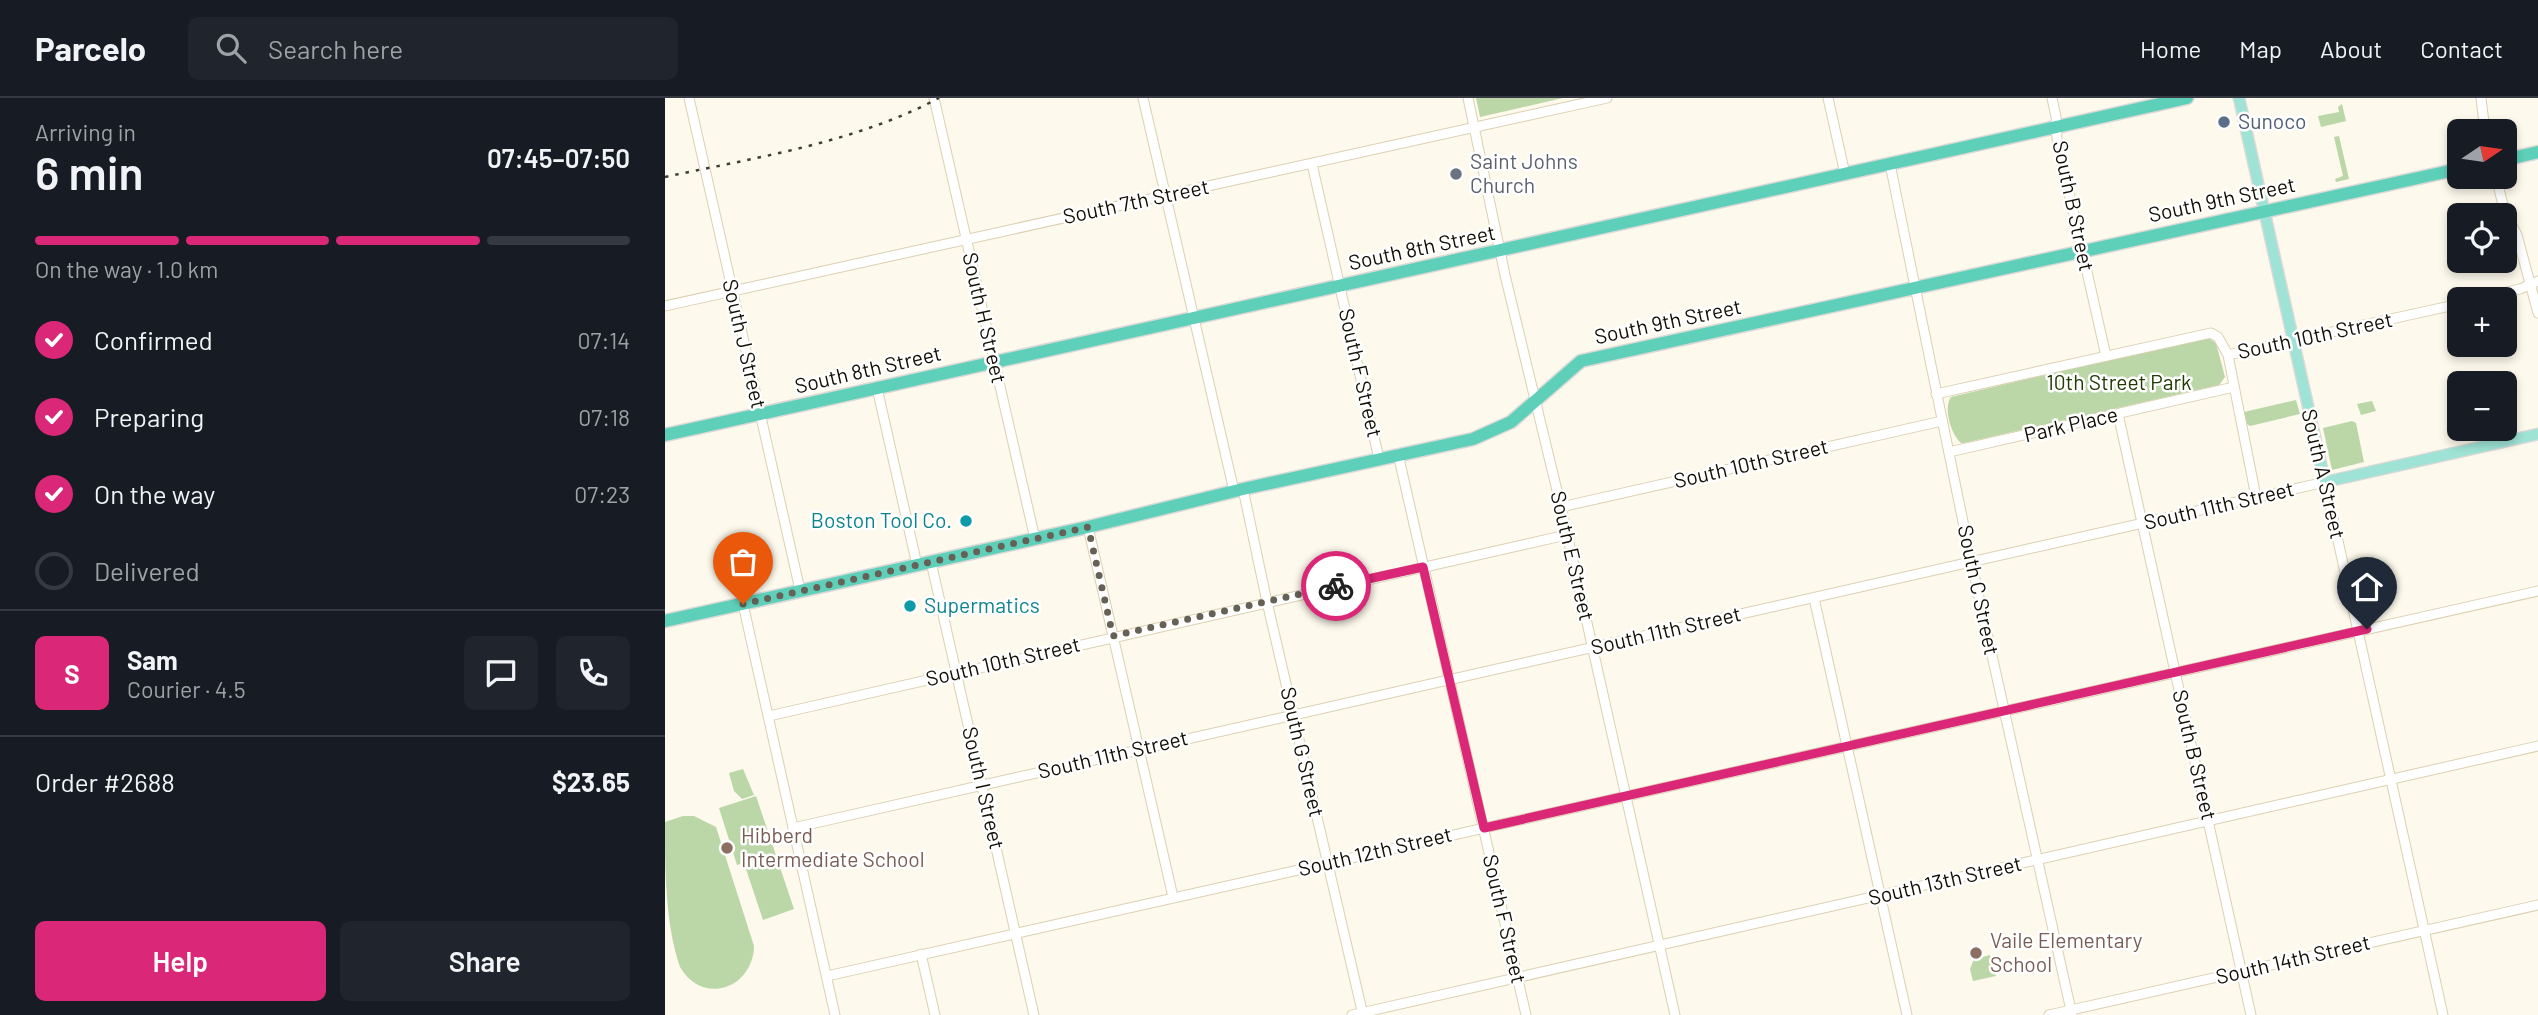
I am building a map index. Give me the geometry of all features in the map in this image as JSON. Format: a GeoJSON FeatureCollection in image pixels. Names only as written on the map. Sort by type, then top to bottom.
{"type":"FeatureCollection","features":[{"type":"Feature","properties":{"kind":"highway","name":"South 8th Street"},"geometry":{"type":"LineString","coordinates":[[665,435],[2187,98]]}},
{"type":"Feature","properties":{"kind":"highway"},"geometry":{"type":"LineString","coordinates":[[2517,157],[2538,152]]}},
{"type":"Feature","properties":{"kind":"highway","name":"South 9th Street"},"geometry":{"type":"LineString","coordinates":[[665,621],[1473,439],[1511,422],[1581,361],[2447,172]]}},
{"type":"Feature","properties":{"kind":"main road","name":"South A Street"},"geometry":{"type":"LineString","coordinates":[[2239,98],[2325,482]]}},
{"type":"Feature","properties":{"kind":"main road","name":"South 11th Street"},"geometry":{"type":"LineString","coordinates":[[2325,482],[2538,434]]}},
{"type":"Feature","properties":{"kind":"street","name":"South J Street"},"geometry":{"type":"LineString","coordinates":[[689,98],[800,590]]}},
{"type":"Feature","properties":{"kind":"street","name":"South H Street"},"geometry":{"type":"LineString","coordinates":[[934,98],[1035,539]]}},
{"type":"Feature","properties":{"kind":"street","name":"South G Street"},"geometry":{"type":"LineString","coordinates":[[1143,98],[1267,602],[1362,1014]]}},
{"type":"Feature","properties":{"kind":"street","name":"South E Street"},"geometry":{"type":"LineString","coordinates":[[1468,98],[1675,1015]]}},
{"type":"Feature","properties":{"kind":"street","name":"South 7th Street"},"geometry":{"type":"LineString","coordinates":[[665,306],[1607,98]]}},
{"type":"Feature","properties":{"kind":"street"},"geometry":{"type":"LineString","coordinates":[[1828,98],[1845,174]]}},
{"type":"Feature","properties":{"kind":"street","name":"South B Street"},"geometry":{"type":"LineString","coordinates":[[2052,98],[2057,139],[2106,356]]}},
{"type":"Feature","properties":{"kind":"street"},"geometry":{"type":"LineString","coordinates":[[2481,98],[2484,119]]}},
{"type":"Feature","properties":{"kind":"street","name":"South F Street"},"geometry":{"type":"LineString","coordinates":[[1312,164],[1379,459]]}},
{"type":"Feature","properties":{"kind":"street","name":"South C Street"},"geometry":{"type":"LineString","coordinates":[[1890,164],[1971,561],[2071,1013]]}},
{"type":"Feature","properties":{"kind":"street"},"geometry":{"type":"LineString","coordinates":[[2499,189],[2505,213],[2517,235],[2534,283],[2538,313]]}},
{"type":"Feature","properties":{"kind":"street"},"geometry":{"type":"LineString","coordinates":[[2517,288],[2534,283]]}},
{"type":"Feature","properties":{"kind":"street","name":"South 10th Street"},"geometry":{"type":"LineString","coordinates":[[1936,394],[2207,333],[2214,333],[2228,355],[2447,307]]}},
{"type":"Feature","properties":{"kind":"street"},"geometry":{"type":"LineString","coordinates":[[2228,355],[2256,497]]}},
{"type":"Feature","properties":{"kind":"street","name":"Park Place"},"geometry":{"type":"LineString","coordinates":[[1949,452],[2234,387]]}},
{"type":"Feature","properties":{"kind":"street"},"geometry":{"type":"LineString","coordinates":[[877,388],[917,565]]}},
{"type":"Feature","properties":{"kind":"street","name":"South B Street"},"geometry":{"type":"LineString","coordinates":[[2118,414],[2251,1015]]}},
{"type":"Feature","properties":{"kind":"street","name":"South 10th Street"},"geometry":{"type":"LineString","coordinates":[[1561,507],[1942,421]]}},
{"type":"Feature","properties":{"kind":"street","name":"South F Street"},"geometry":{"type":"LineString","coordinates":[[1398,454],[1526,1015]]}},
{"type":"Feature","properties":{"kind":"street","name":"South 11th Street"},"geometry":{"type":"LineString","coordinates":[[793,828],[2325,482]]}},
{"type":"Feature","properties":{"kind":"street","name":"South A Street"},"geometry":{"type":"LineString","coordinates":[[2325,482],[2443,1015]]}},
{"type":"Feature","properties":{"kind":"street"},"geometry":{"type":"LineString","coordinates":[[1088,527],[1173,897]]}},
{"type":"Feature","properties":{"kind":"street","name":"South 10th Street"},"geometry":{"type":"LineString","coordinates":[[769,716],[1566,535]]}},
{"type":"Feature","properties":{"kind":"street","name":"South I Street"},"geometry":{"type":"LineString","coordinates":[[931,562],[1034,1015]]}},
{"type":"Feature","properties":{"kind":"street","name":"South 12th Street"},"geometry":{"type":"LineString","coordinates":[[827,976],[2538,591]]}},
{"type":"Feature","properties":{"kind":"street"},"geometry":{"type":"LineString","coordinates":[[1814,598],[1907,1015]]}},
{"type":"Feature","properties":{"kind":"street"},"geometry":{"type":"LineString","coordinates":[[743,604],[835,1015]]}},
{"type":"Feature","properties":{"kind":"street","name":"South 13th Street"},"geometry":{"type":"LineString","coordinates":[[1352,1015],[2538,746]]}},
{"type":"Feature","properties":{"kind":"street","name":"South 14th Street"},"geometry":{"type":"LineString","coordinates":[[2049,1015],[2071,1013],[2538,905]]}},
{"type":"Feature","properties":{"kind":"street"},"geometry":{"type":"LineString","coordinates":[[922,954],[935,1015]]}},
{"type":"Feature","properties":{"kind":"green space"},"geometry":{"type":"Polygon","coordinates":[[[1476,98],[1563,98],[1480,117],[1476,98]]]}},
{"type":"Feature","properties":{"kind":"green space"},"geometry":{"type":"Polygon","coordinates":[[[2342,104],[2346,121],[2321,127],[2318,116],[2339,112],[2338,107],[2342,104]]]}},
{"type":"Feature","properties":{"kind":"green space"},"geometry":{"type":"Polygon","coordinates":[[[2339,136],[2349,179],[2336,182],[2335,179],[2343,176],[2334,137],[2339,136]]]}},
{"type":"Feature","properties":{"kind":"green space","name":"10th Street Park"},"geometry":{"type":"Polygon","coordinates":[[[2207,337],[2216,343],[2225,377],[2219,385],[1964,443],[1957,439],[1951,428],[1948,408],[1951,397],[2207,337]]]}},
{"type":"Feature","properties":{"kind":"green space"},"geometry":{"type":"Polygon","coordinates":[[[2296,400],[2300,414],[2250,426],[2247,424],[2244,412],[2296,400]]]}},
{"type":"Feature","properties":{"kind":"green space"},"geometry":{"type":"Polygon","coordinates":[[[2372,401],[2376,411],[2361,415],[2357,404],[2372,401]]]}},
{"type":"Feature","properties":{"kind":"green space"},"geometry":{"type":"Polygon","coordinates":[[[2352,421],[2356,423],[2364,462],[2332,470],[2323,428],[2352,421]]]}},
{"type":"Feature","properties":{"kind":"green space"},"geometry":{"type":"Polygon","coordinates":[[[743,769],[754,795],[742,799],[734,791],[729,773],[743,769]]]}},
{"type":"Feature","properties":{"kind":"green space"},"geometry":{"type":"Polygon","coordinates":[[[756,796],[794,909],[763,920],[744,863],[737,865],[719,808],[756,796]]]}},
{"type":"Feature","properties":{"kind":"green space"},"geometry":{"type":"Polygon","coordinates":[[[683,816],[694,816],[716,827],[754,946],[745,973],[736,982],[725,987],[713,989],[689,979],[680,967],[675,950],[667,896],[665,822],[683,816]]]}},
{"type":"Feature","properties":{"kind":"green space"},"geometry":{"type":"Polygon","coordinates":[[[1990,955],[1996,976],[1973,981],[1970,969],[1974,959],[1990,955]]]}},
{"type":"Feature","properties":{"kind":"railway"},"geometry":{"type":"LineString","coordinates":[[665,177],[805,147],[873,127],[939,98]]}},
{"type":"Feature","properties":{"kind":"way so far"},"geometry":{"type":"LineString","coordinates":[[743,604],[1088,527],[1113,636],[1336,586]]}},
{"type":"Feature","properties":{"kind":"place","name":"Sunoco"},"geometry":{"type":"Point","coordinates":[2224,122]}},
{"type":"Feature","properties":{"kind":"place","name":"Saint Johns Church"},"geometry":{"type":"Point","coordinates":[1456,174]}},
{"type":"Feature","properties":{"kind":"place","name":"Boston Tool Co."},"geometry":{"type":"Point","coordinates":[966,521]}},
{"type":"Feature","properties":{"kind":"place","name":"Supermatics"},"geometry":{"type":"Point","coordinates":[910,606]}},
{"type":"Feature","properties":{"kind":"place","name":"Hibberd Intermediate School"},"geometry":{"type":"Point","coordinates":[727,848]}},
{"type":"Feature","properties":{"kind":"place","name":"Vaile Elementary School"},"geometry":{"type":"Point","coordinates":[1976,953]}},
{"type":"Feature","properties":{"kind":"route"},"geometry":{"type":"LineString","coordinates":[[1336,586],[1423,567],[1484,828],[2367,629]]}}]}
